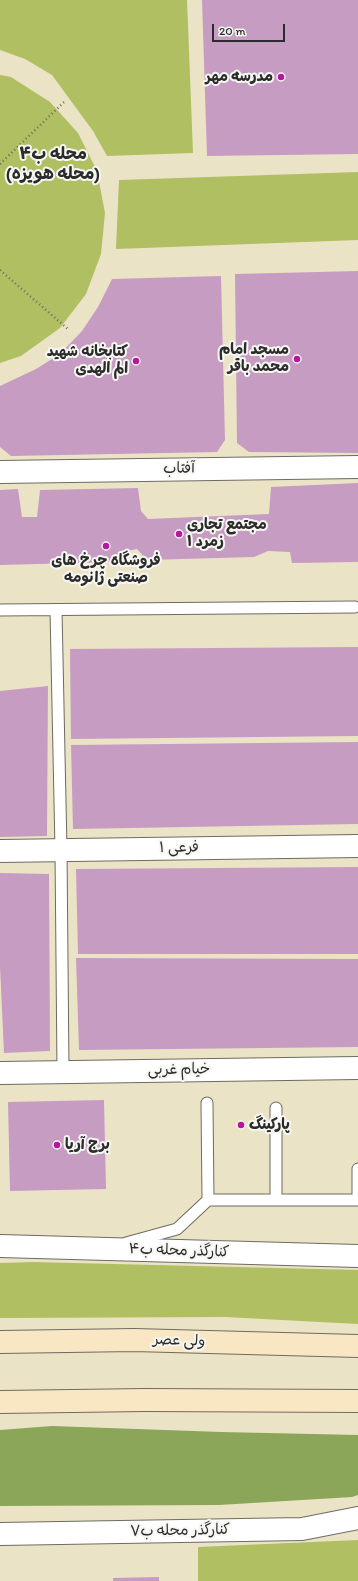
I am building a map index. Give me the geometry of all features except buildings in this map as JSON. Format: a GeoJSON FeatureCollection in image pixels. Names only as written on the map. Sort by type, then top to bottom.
{"type":"FeatureCollection","features":[{"type":"Feature","properties":{"kind":"main road","name":"ولی عصر"},"geometry":{"type":"LineString","coordinates":[[0,1342],[134,1340],[358,1346]]}},
{"type":"Feature","properties":{"kind":"main road"},"geometry":{"type":"LineString","coordinates":[[0,1402],[144,1400],[358,1401]]}},
{"type":"Feature","properties":{"kind":"street","name":"آفتاب"},"geometry":{"type":"LineString","coordinates":[[0,472],[358,467]]}},
{"type":"Feature","properties":{"kind":"street","name":"فرعی ۱"},"geometry":{"type":"LineString","coordinates":[[0,851],[358,846]]}},
{"type":"Feature","properties":{"kind":"street","name":"خیام غربی"},"geometry":{"type":"LineString","coordinates":[[0,1073],[358,1068]]}},
{"type":"Feature","properties":{"kind":"street","name":"کنارگذر محله ب۴"},"geometry":{"type":"LineString","coordinates":[[0,1246],[358,1256]]}},
{"type":"Feature","properties":{"kind":"street","name":"کنارگذر محله ب۷"},"geometry":{"type":"LineString","coordinates":[[0,1534],[302,1529],[358,1518]]}},
{"type":"Feature","properties":{"kind":"lane"},"geometry":{"type":"LineString","coordinates":[[0,610],[355,607]]}},
{"type":"Feature","properties":{"kind":"lane"},"geometry":{"type":"LineString","coordinates":[[56,610],[61,850],[63,1072]]}},
{"type":"Feature","properties":{"kind":"lane"},"geometry":{"type":"LineString","coordinates":[[207,1102],[208,1200]]}},
{"type":"Feature","properties":{"kind":"lane"},"geometry":{"type":"LineString","coordinates":[[276,1108],[276,1200]]}},
{"type":"Feature","properties":{"kind":"lane"},"geometry":{"type":"LineString","coordinates":[[102,1249],[177,1229],[208,1200],[358,1200],[358,1169]]}},
{"type":"Feature","properties":{"kind":"path"},"geometry":{"type":"LineString","coordinates":[[0,164],[64,102]]}},
{"type":"Feature","properties":{"kind":"path"},"geometry":{"type":"LineString","coordinates":[[0,270],[69,330]]}},
{"type":"Feature","properties":{"kind":"green space"},"geometry":{"type":"Polygon","coordinates":[[[0,0],[187,0],[193,153],[107,156],[93,131],[52,75],[25,59],[0,50],[0,0]]]}},
{"type":"Feature","properties":{"kind":"green space"},"geometry":{"type":"Polygon","coordinates":[[[0,75],[11,77],[50,102],[78,133],[97,171],[105,213],[101,254],[86,294],[60,328],[21,356],[0,363],[0,75]]]}},
{"type":"Feature","properties":{"kind":"green space"},"geometry":{"type":"Polygon","coordinates":[[[358,172],[358,240],[116,249],[119,180],[358,172]]]}},
{"type":"Feature","properties":{"kind":"green space"},"geometry":{"type":"Polygon","coordinates":[[[33,1262],[358,1270],[358,1324],[225,1317],[0,1318],[0,1263],[33,1262]]]}},
{"type":"Feature","properties":{"kind":"green space"},"geometry":{"type":"Polygon","coordinates":[[[52,1426],[358,1435],[358,1495],[352,1497],[219,1505],[0,1506],[0,1430],[52,1426]]]}},
{"type":"Feature","properties":{"kind":"green space"},"geometry":{"type":"Polygon","coordinates":[[[358,1540],[358,1581],[198,1581],[198,1547],[358,1540]]]}},
{"type":"Feature","properties":{"kind":"place","name":"مدرسه مهر"},"geometry":{"type":"Point","coordinates":[281,77]}},
{"type":"Feature","properties":{"kind":"place","name":"مسجد امام محمد باقر"},"geometry":{"type":"Point","coordinates":[297,359]}},
{"type":"Feature","properties":{"kind":"place","name":"کتابخانه شهید الم الهدی"},"geometry":{"type":"Point","coordinates":[136,361]}},
{"type":"Feature","properties":{"kind":"place","name":"مجتمع تجاری زمرد ۱"},"geometry":{"type":"Point","coordinates":[179,534]}},
{"type":"Feature","properties":{"kind":"place","name":"فروشگاه چرخ های صنعتی ژانومه"},"geometry":{"type":"Point","coordinates":[106,546]}},
{"type":"Feature","properties":{"kind":"place","name":"پارکینگ"},"geometry":{"type":"Point","coordinates":[241,1125]}},
{"type":"Feature","properties":{"kind":"place","name":"برج آریا"},"geometry":{"type":"Point","coordinates":[57,1145]}},
{"type":"Feature","properties":{"kind":"district","name":"محله ب۴ (محله هویزه)"},"geometry":{"type":"Point","coordinates":[53,165]}}]}
